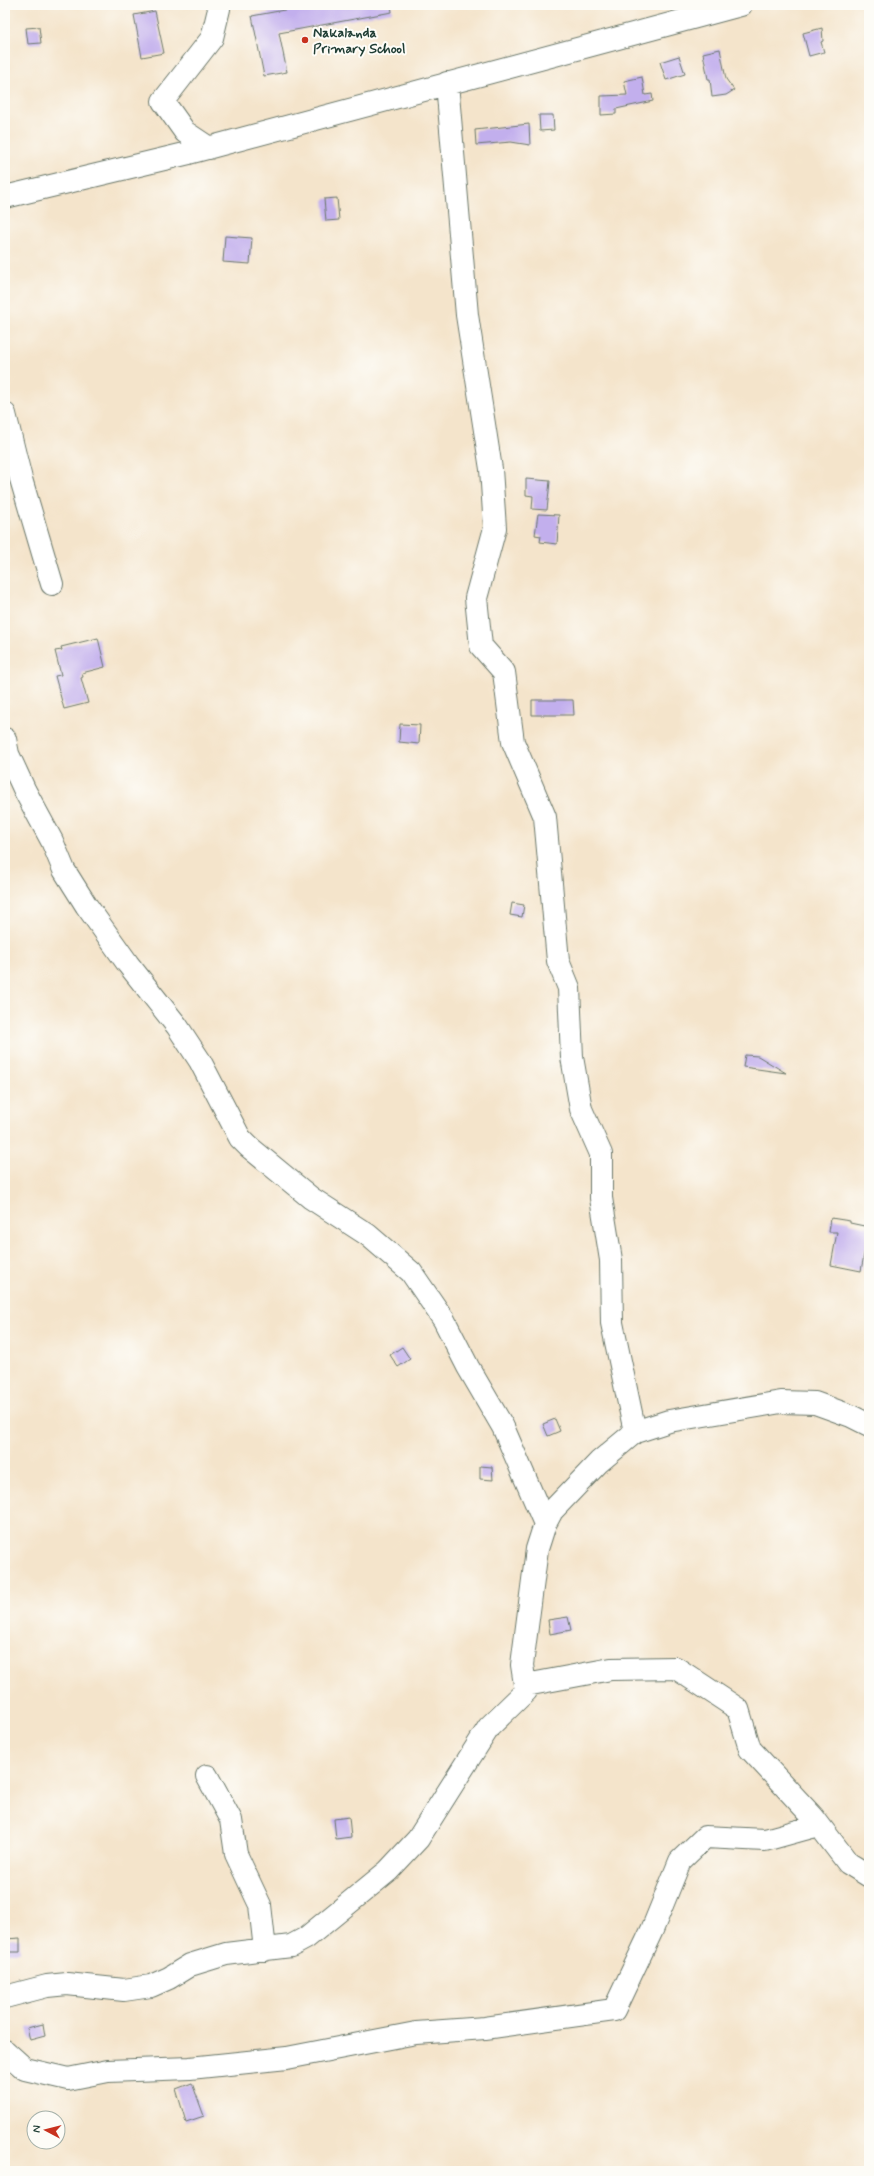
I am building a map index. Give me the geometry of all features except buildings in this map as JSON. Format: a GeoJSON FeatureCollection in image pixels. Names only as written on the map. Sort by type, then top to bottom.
{"type":"FeatureCollection","features":[{"type":"Feature","properties":{"kind":"street"},"geometry":{"type":"LineString","coordinates":[[209,148],[185,132],[163,101],[212,38],[219,9],[218,5]]}},
{"type":"Feature","properties":{"kind":"street"},"geometry":{"type":"LineString","coordinates":[[5,197],[209,148],[741,5]]}},
{"type":"Feature","properties":{"kind":"street"},"geometry":{"type":"LineString","coordinates":[[447,83],[468,316],[491,469],[496,528],[476,598],[480,646],[504,672],[513,742],[545,817],[558,961],[569,988],[572,1057],[581,1109],[601,1154],[602,1198],[611,1260],[612,1323],[635,1432]]}},
{"type":"Feature","properties":{"kind":"street"},"geometry":{"type":"LineString","coordinates":[[5,414],[21,479],[52,584]]}},
{"type":"Feature","properties":{"kind":"street"},"geometry":{"type":"LineString","coordinates":[[5,739],[8,754],[25,791],[52,841],[64,870],[86,905],[128,964],[177,1026],[200,1061],[240,1138],[311,1198],[368,1235],[411,1272],[428,1294],[504,1427],[545,1524]]}},
{"type":"Feature","properties":{"kind":"street"},"geometry":{"type":"LineString","coordinates":[[5,1997],[47,1986],[67,1984],[124,1990],[151,1986],[169,1978],[190,1965],[226,1954],[292,1946],[306,1938],[388,1871],[418,1839],[489,1727],[522,1697],[526,1691],[522,1665],[537,1549],[545,1524],[552,1511],[599,1462],[635,1432],[669,1421],[781,1402],[815,1403],[851,1416],[869,1425]]}},
{"type":"Feature","properties":{"kind":"street"},"geometry":{"type":"LineString","coordinates":[[526,1685],[611,1669],[676,1668],[738,1709],[750,1749],[813,1817],[848,1863],[869,1876]]}},
{"type":"Feature","properties":{"kind":"street"},"geometry":{"type":"LineString","coordinates":[[207,1776],[230,1820],[236,1854],[260,1905],[265,1950]]}},
{"type":"Feature","properties":{"kind":"street"},"geometry":{"type":"LineString","coordinates":[[5,2051],[25,2069],[68,2080],[108,2071],[190,2068],[287,2058],[416,2033],[485,2028],[614,2010],[652,1930],[680,1861],[705,1837],[765,1840],[812,1827],[813,1817]]}},
{"type":"Feature","properties":{"kind":"place","name":"Nakalanda Primary School"},"geometry":{"type":"Point","coordinates":[305,40]}}]}
